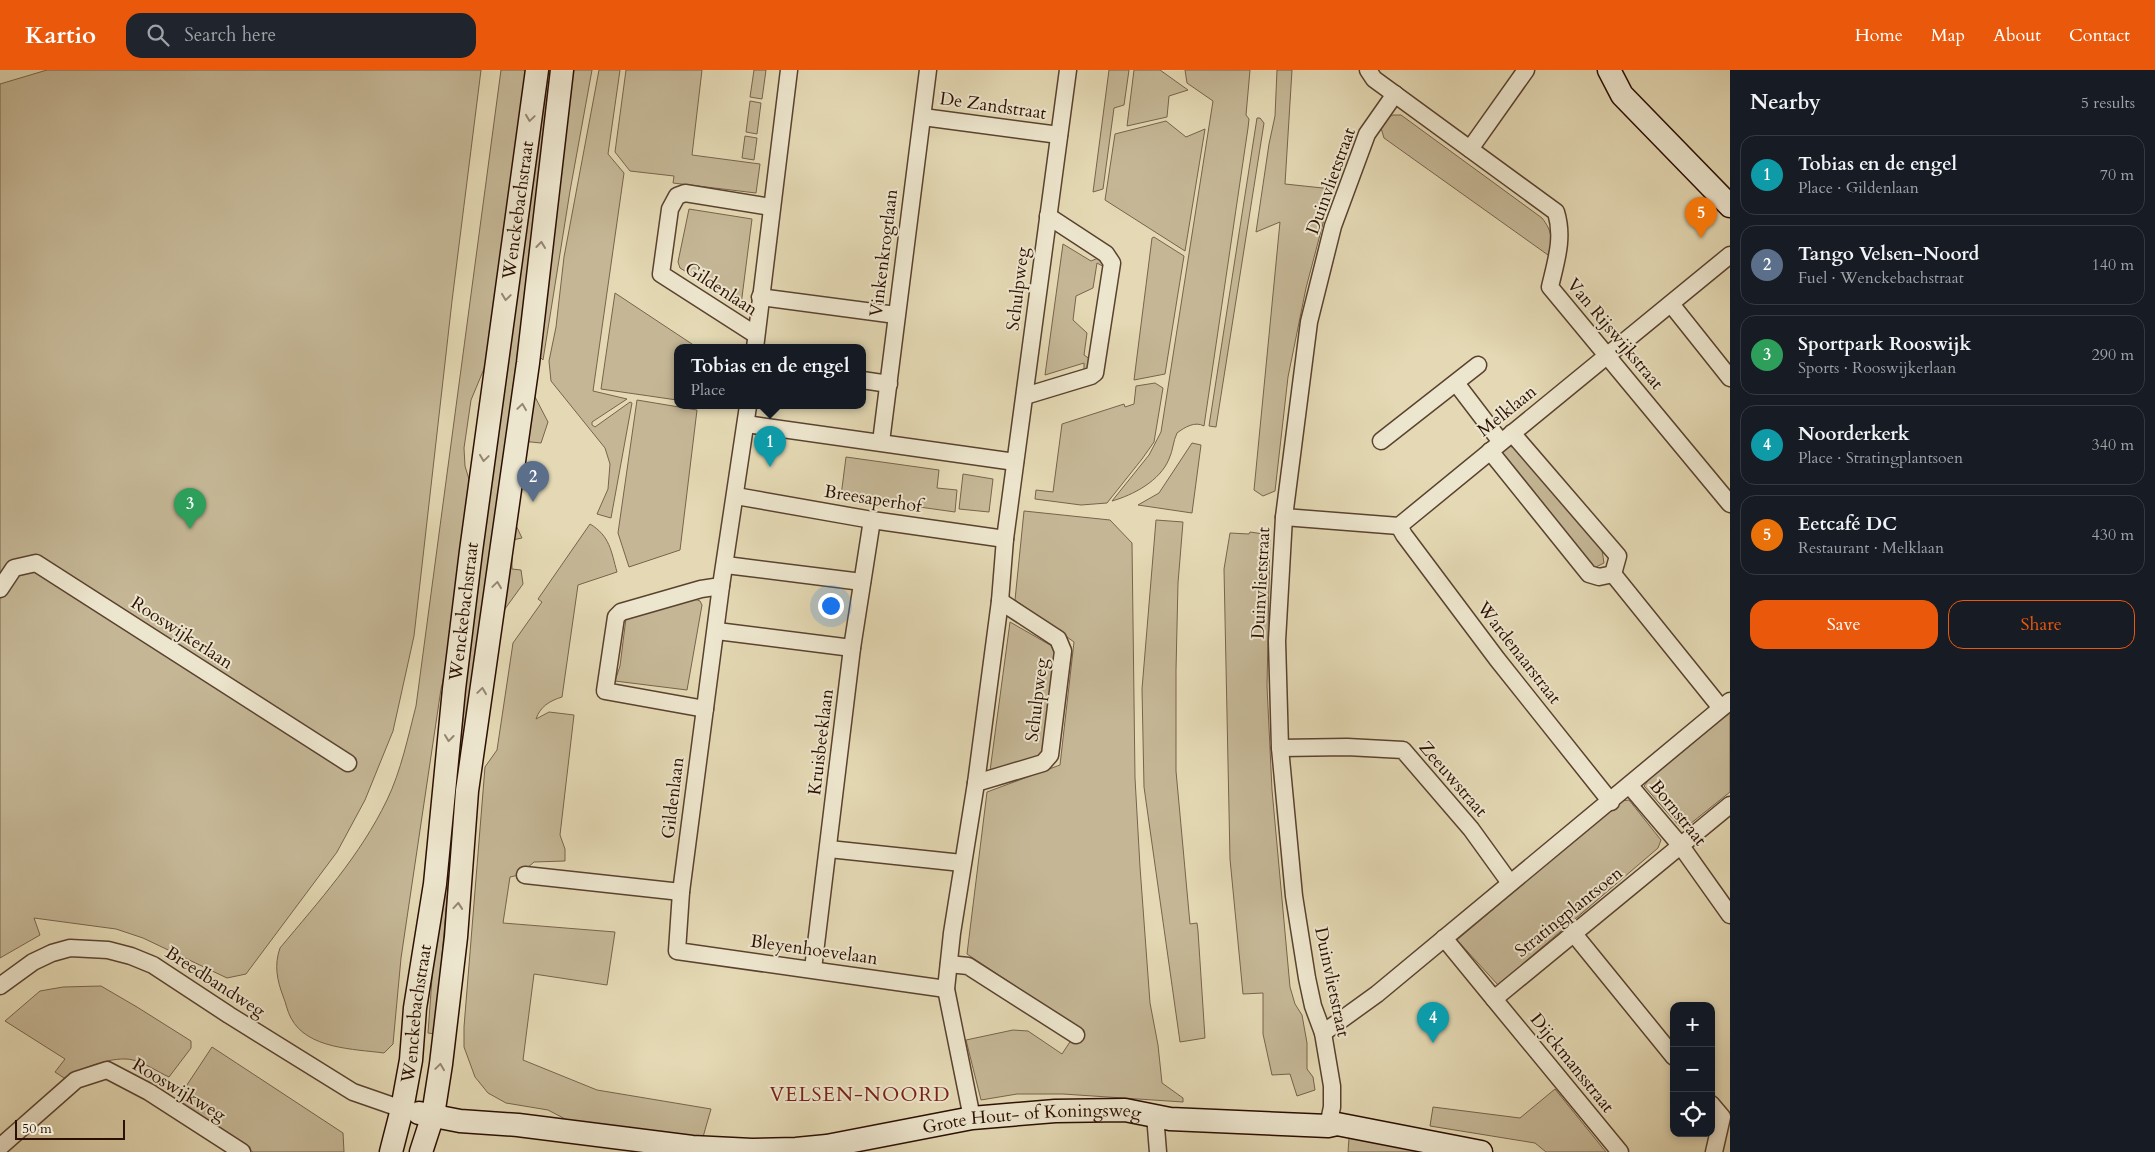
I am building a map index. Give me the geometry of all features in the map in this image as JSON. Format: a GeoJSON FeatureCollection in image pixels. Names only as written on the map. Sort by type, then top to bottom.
{"type":"FeatureCollection","features":[{"type":"Feature","properties":{"kind":"street","name":"Wenckebachstraat"},"geometry":{"type":"LineString","coordinates":[[392,1152],[411,1060],[415,1008],[435,884],[454,689],[471,551],[537,70]]}},
{"type":"Feature","properties":{"kind":"street","name":"Wenckebachstraat"},"geometry":{"type":"LineString","coordinates":[[421,1152],[433,1116],[441,1064],[456,937],[467,791],[528,363],[562,70]]}},
{"type":"Feature","properties":{"kind":"street","name":"Gildenlaan"},"geometry":{"type":"LineString","coordinates":[[770,207],[685,193],[677,196],[670,209],[661,274],[755,342],[770,207],[789,70]]}},
{"type":"Feature","properties":{"kind":"street","name":"Vinkenkrogtlaan"},"geometry":{"type":"LineString","coordinates":[[881,442],[928,70]]}},
{"type":"Feature","properties":{"kind":"street","name":"Schulpweg"},"geometry":{"type":"LineString","coordinates":[[972,1118],[946,989],[962,863],[976,783],[1000,601],[1005,540],[1015,462],[1068,70]]}},
{"type":"Feature","properties":{"kind":"street"},"geometry":{"type":"LineString","coordinates":[[1368,70],[1374,78],[1395,94]]}},
{"type":"Feature","properties":{"kind":"street"},"geometry":{"type":"LineString","coordinates":[[1470,149],[1526,70]]}},
{"type":"Feature","properties":{"kind":"street"},"geometry":{"type":"LineString","coordinates":[[1609,70],[1622,95],[1730,206]]}},
{"type":"Feature","properties":{"kind":"street","name":"Van Rijswijkstraat"},"geometry":{"type":"LineString","coordinates":[[1395,94],[1556,212],[1560,225],[1560,242],[1550,287],[1730,504]]}},
{"type":"Feature","properties":{"kind":"street","name":"Duinvlietstraat"},"geometry":{"type":"LineString","coordinates":[[1328,1126],[1332,1107],[1332,1086],[1323,1033],[1313,1006],[1307,978],[1294,896],[1280,748],[1277,641],[1284,517],[1309,322],[1331,236],[1367,134],[1395,94]]}},
{"type":"Feature","properties":{"kind":"street","name":"De Zandstraat"},"geometry":{"type":"LineString","coordinates":[[923,117],[1059,135]]}},
{"type":"Feature","properties":{"kind":"street"},"geometry":{"type":"LineString","coordinates":[[1025,396],[1091,376],[1095,373],[1112,263],[1106,254],[1048,216]]}},
{"type":"Feature","properties":{"kind":"street","name":"Melklaan"},"geometry":{"type":"LineString","coordinates":[[1399,526],[1730,255]]}},
{"type":"Feature","properties":{"kind":"street"},"geometry":{"type":"LineString","coordinates":[[760,297],[896,315]]}},
{"type":"Feature","properties":{"kind":"street"},"geometry":{"type":"LineString","coordinates":[[1671,304],[1730,378]]}},
{"type":"Feature","properties":{"kind":"street"},"geometry":{"type":"LineString","coordinates":[[1381,441],[1478,365]]}},
{"type":"Feature","properties":{"kind":"street"},"geometry":{"type":"LineString","coordinates":[[866,381],[889,384]]}},
{"type":"Feature","properties":{"kind":"street"},"geometry":{"type":"LineString","coordinates":[[1456,383],[1501,442],[1589,574],[1599,577],[1613,574]]}},
{"type":"Feature","properties":{"kind":"street","name":"Gildenlaan"},"geometry":{"type":"LineString","coordinates":[[676,951],[681,892],[717,631],[721,586],[726,564],[748,409]]}},
{"type":"Feature","properties":{"kind":"street"},"geometry":{"type":"LineString","coordinates":[[746,424],[1015,462]]}},
{"type":"Feature","properties":{"kind":"street"},"geometry":{"type":"LineString","coordinates":[[1501,442],[1618,556],[1613,574]]}},
{"type":"Feature","properties":{"kind":"street","name":"Breesaperhof"},"geometry":{"type":"LineString","coordinates":[[736,496],[872,520],[1005,540]]}},
{"type":"Feature","properties":{"kind":"street"},"geometry":{"type":"LineString","coordinates":[[1284,517],[1399,526]]}},
{"type":"Feature","properties":{"kind":"street","name":"Kruisbeeklaan"},"geometry":{"type":"LineString","coordinates":[[813,969],[852,648],[872,520]]}},
{"type":"Feature","properties":{"kind":"street","name":"Wardenaarstraat"},"geometry":{"type":"LineString","coordinates":[[1399,526],[1497,659],[1611,802]]}},
{"type":"Feature","properties":{"kind":"street","name":"Rooswijkerlaan"},"geometry":{"type":"LineString","coordinates":[[0,589],[14,568],[36,563],[348,763]]}},
{"type":"Feature","properties":{"kind":"street"},"geometry":{"type":"LineString","coordinates":[[726,564],[862,582]]}},
{"type":"Feature","properties":{"kind":"street"},"geometry":{"type":"LineString","coordinates":[[1323,1033],[1377,994],[1726,705],[1613,574]]}},
{"type":"Feature","properties":{"kind":"street"},"geometry":{"type":"LineString","coordinates":[[705,709],[606,691],[616,617],[621,612],[701,589],[721,586]]}},
{"type":"Feature","properties":{"kind":"street","name":"Schulpweg"},"geometry":{"type":"LineString","coordinates":[[976,783],[1043,763],[1050,754],[1063,651],[1058,639],[1000,601]]}},
{"type":"Feature","properties":{"kind":"street"},"geometry":{"type":"LineString","coordinates":[[717,631],[852,648]]}},
{"type":"Feature","properties":{"kind":"street","name":"Zeeuwstraat"},"geometry":{"type":"LineString","coordinates":[[1280,748],[1348,747],[1403,750],[1471,829],[1510,883]]}},
{"type":"Feature","properties":{"kind":"street","name":"Bornstraat"},"geometry":{"type":"LineString","coordinates":[[1630,786],[1681,846],[1730,915]]}},
{"type":"Feature","properties":{"kind":"street","name":"Stratingplantsoen"},"geometry":{"type":"LineString","coordinates":[[1494,1000],[1730,805]]}},
{"type":"Feature","properties":{"kind":"street"},"geometry":{"type":"LineString","coordinates":[[829,849],[962,863]]}},
{"type":"Feature","properties":{"kind":"street"},"geometry":{"type":"LineString","coordinates":[[525,875],[681,892]]}},
{"type":"Feature","properties":{"kind":"street"},"geometry":{"type":"LineString","coordinates":[[1574,934],[1670,1052]]}},
{"type":"Feature","properties":{"kind":"street"},"geometry":{"type":"LineString","coordinates":[[1444,938],[1494,1000]]}},
{"type":"Feature","properties":{"kind":"street","name":"Breedbandweg"},"geometry":{"type":"LineString","coordinates":[[0,986],[33,962],[52,953],[70,948],[108,950],[131,956],[153,965],[353,1092],[402,1109]]}},
{"type":"Feature","properties":{"kind":"street","name":"Bleyenhoevelaan"},"geometry":{"type":"LineString","coordinates":[[676,951],[946,989]]}},
{"type":"Feature","properties":{"kind":"street"},"geometry":{"type":"LineString","coordinates":[[949,964],[968,966],[1076,1035]]}},
{"type":"Feature","properties":{"kind":"street","name":"Dijckmansstraat"},"geometry":{"type":"LineString","coordinates":[[1494,1000],[1620,1152]]}},
{"type":"Feature","properties":{"kind":"street","name":"Rooswijkweg"},"geometry":{"type":"LineString","coordinates":[[0,1147],[76,1080],[107,1070],[149,1092],[242,1152]]}},
{"type":"Feature","properties":{"kind":"street","name":"Grote Hout- of Koningsweg"},"geometry":{"type":"LineString","coordinates":[[402,1109],[460,1121],[518,1125],[691,1150],[796,1150],[880,1137],[972,1118],[1055,1112],[1125,1110],[1170,1119],[1328,1126],[1337,1124],[1481,1152]]}},
{"type":"Feature","properties":{"kind":"street"},"geometry":{"type":"LineString","coordinates":[[1714,1152],[1722,1117],[1715,1109]]}},
{"type":"Feature","properties":{"kind":"street"},"geometry":{"type":"LineString","coordinates":[[1155,1115],[1158,1152]]}},
{"type":"Feature","properties":{"kind":"shaded area"},"geometry":{"type":"Polygon","coordinates":[[[47,70],[481,70],[452,301],[414,636],[393,731],[365,800],[337,852],[246,974],[227,978],[143,938],[116,929],[34,918],[40,935],[0,958],[0,84],[47,70]]]}},
{"type":"Feature","properties":{"kind":"shaded area"},"geometry":{"type":"Polygon","coordinates":[[[501,70],[528,70],[486,364],[471,400],[464,448],[465,466],[471,486],[451,647],[441,689],[401,958],[393,1044],[384,1053],[332,1046],[308,1036],[298,1028],[290,1015],[281,990],[277,972],[277,960],[280,948],[352,859],[376,821],[387,800],[404,754],[416,706],[501,70]]]}},
{"type":"Feature","properties":{"kind":"shaded area"},"geometry":{"type":"Polygon","coordinates":[[[545,70],[555,70],[451,855],[435,1034],[428,1033],[441,856],[545,70]]]}},
{"type":"Feature","properties":{"kind":"shaded area"},"geometry":{"type":"Polygon","coordinates":[[[568,70],[592,70],[570,191],[543,360],[539,356],[568,70]]]}},
{"type":"Feature","properties":{"kind":"shaded area"},"geometry":{"type":"Polygon","coordinates":[[[599,70],[620,70],[608,154],[624,173],[593,391],[627,399],[592,422],[592,425],[595,427],[630,402],[632,403],[611,518],[597,514],[608,489],[610,464],[605,448],[551,381],[549,361],[556,327],[564,257],[599,70]]]}},
{"type":"Feature","properties":{"kind":"shaded area"},"geometry":{"type":"Polygon","coordinates":[[[626,70],[702,70],[692,155],[760,164],[756,193],[673,183],[674,176],[630,171],[615,152],[626,70]]]}},
{"type":"Feature","properties":{"kind":"shaded area"},"geometry":{"type":"Polygon","coordinates":[[[754,70],[766,70],[762,99],[750,97],[754,70]]]}},
{"type":"Feature","properties":{"kind":"shaded area"},"geometry":{"type":"Polygon","coordinates":[[[1109,70],[1129,70],[1124,105],[1114,108],[1103,189],[1093,192],[1109,70]]]}},
{"type":"Feature","properties":{"kind":"shaded area"},"geometry":{"type":"Polygon","coordinates":[[[1134,70],[1160,70],[1188,90],[1169,96],[1167,117],[1127,126],[1134,70]]]}},
{"type":"Feature","properties":{"kind":"shaded area"},"geometry":{"type":"Polygon","coordinates":[[[1185,70],[1250,70],[1246,115],[1249,119],[1248,128],[1204,426],[1194,424],[1177,433],[1169,459],[1159,474],[1137,491],[1112,501],[1149,455],[1161,432],[1213,101],[1187,83],[1185,70]]]}},
{"type":"Feature","properties":{"kind":"shaded area"},"geometry":{"type":"Polygon","coordinates":[[[1277,70],[1292,70],[1285,184],[1332,189],[1306,288],[1288,377],[1275,491],[1263,496],[1254,490],[1280,222],[1256,232],[1275,116],[1277,70]]]}},
{"type":"Feature","properties":{"kind":"shaded area"},"geometry":{"type":"Polygon","coordinates":[[[750,101],[761,103],[757,134],[746,132],[750,101]]]}},
{"type":"Feature","properties":{"kind":"shaded area"},"geometry":{"type":"Polygon","coordinates":[[[1393,115],[1401,115],[1542,218],[1551,235],[1548,255],[1384,138],[1379,121],[1393,115]]]}},
{"type":"Feature","properties":{"kind":"shaded area"},"geometry":{"type":"Polygon","coordinates":[[[1257,118],[1260,118],[1264,123],[1216,427],[1209,426],[1257,118]]]}},
{"type":"Feature","properties":{"kind":"shaded area"},"geometry":{"type":"Polygon","coordinates":[[[1166,121],[1186,137],[1205,129],[1185,251],[1105,200],[1115,134],[1166,121]]]}},
{"type":"Feature","properties":{"kind":"shaded area"},"geometry":{"type":"Polygon","coordinates":[[[745,136],[757,138],[754,160],[742,158],[745,136]]]}},
{"type":"Feature","properties":{"kind":"shaded area"},"geometry":{"type":"Polygon","coordinates":[[[689,209],[752,219],[741,305],[680,268],[678,262],[689,209]]]}},
{"type":"Feature","properties":{"kind":"shaded area"},"geometry":{"type":"Polygon","coordinates":[[[1154,237],[1184,256],[1165,374],[1134,380],[1152,238],[1154,237]]]}},
{"type":"Feature","properties":{"kind":"shaded area"},"geometry":{"type":"Polygon","coordinates":[[[1063,244],[1091,261],[1103,256],[1106,268],[1097,263],[1093,288],[1076,296],[1073,320],[1087,333],[1084,355],[1094,362],[1084,372],[1084,363],[1045,375],[1063,244]]]}},
{"type":"Feature","properties":{"kind":"shaded area"},"geometry":{"type":"Polygon","coordinates":[[[615,293],[692,344],[674,344],[674,400],[601,389],[615,293]]]}},
{"type":"Feature","properties":{"kind":"shaded area"},"geometry":{"type":"Polygon","coordinates":[[[1155,383],[1163,388],[1154,442],[1107,503],[1081,505],[1035,499],[1036,490],[1053,492],[1062,424],[1124,404],[1125,407],[1134,404],[1136,386],[1155,383]]]}},
{"type":"Feature","properties":{"kind":"shaded area"},"geometry":{"type":"Polygon","coordinates":[[[533,393],[548,422],[541,443],[521,441],[533,393]]]}},
{"type":"Feature","properties":{"kind":"shaded area"},"geometry":{"type":"Polygon","coordinates":[[[637,400],[674,406],[674,409],[697,410],[680,550],[629,567],[618,533],[637,400]]]}},
{"type":"Feature","properties":{"kind":"shaded area"},"geometry":{"type":"Polygon","coordinates":[[[1192,443],[1201,445],[1192,513],[1138,505],[1159,493],[1192,443]]]}},
{"type":"Feature","properties":{"kind":"shaded area"},"geometry":{"type":"Polygon","coordinates":[[[1509,446],[1515,448],[1602,550],[1604,563],[1596,567],[1590,566],[1500,453],[1509,446]]]}},
{"type":"Feature","properties":{"kind":"shaded area"},"geometry":{"type":"Polygon","coordinates":[[[846,457],[939,470],[937,488],[957,490],[955,512],[841,496],[846,457]]]}},
{"type":"Feature","properties":{"kind":"shaded area"},"geometry":{"type":"Polygon","coordinates":[[[963,474],[993,479],[989,512],[959,509],[963,474]]]}},
{"type":"Feature","properties":{"kind":"shaded area"},"geometry":{"type":"Polygon","coordinates":[[[1024,511],[1110,520],[1132,543],[1135,778],[1150,1003],[1158,1045],[1162,1083],[1183,1098],[1183,1102],[1063,1094],[1017,1094],[981,1100],[966,1040],[1013,1030],[1028,1031],[1062,1054],[1079,1028],[967,954],[987,792],[1060,765],[1074,642],[1015,600],[1024,511]]]}},
{"type":"Feature","properties":{"kind":"shaded area"},"geometry":{"type":"Polygon","coordinates":[[[511,515],[522,538],[512,540],[512,569],[521,570],[523,584],[502,613],[511,515]]]}},
{"type":"Feature","properties":{"kind":"shaded area"},"geometry":{"type":"Polygon","coordinates":[[[1156,520],[1183,522],[1178,583],[1176,771],[1190,924],[1197,923],[1198,931],[1205,1038],[1180,1042],[1144,787],[1142,689],[1156,520]]]}},
{"type":"Feature","properties":{"kind":"shaded area"},"geometry":{"type":"Polygon","coordinates":[[[590,524],[606,539],[617,572],[578,585],[562,697],[546,705],[536,719],[549,712],[574,715],[560,835],[565,849],[565,861],[534,862],[519,875],[510,877],[503,923],[615,932],[607,985],[534,974],[523,1060],[597,1090],[711,1109],[703,1137],[573,1123],[548,1110],[506,1103],[488,1093],[475,1077],[464,1047],[485,767],[497,750],[513,643],[542,602],[538,599],[590,524]]]}},
{"type":"Feature","properties":{"kind":"shaded area"},"geometry":{"type":"Polygon","coordinates":[[[1250,532],[1270,535],[1267,686],[1272,790],[1290,987],[1295,1004],[1302,1015],[1307,1043],[1307,1069],[1313,1077],[1315,1090],[1297,1096],[1290,1074],[1272,1075],[1263,1034],[1263,993],[1243,994],[1230,859],[1224,569],[1230,533],[1249,534],[1250,532]]]}},
{"type":"Feature","properties":{"kind":"shaded area"},"geometry":{"type":"Polygon","coordinates":[[[695,599],[700,601],[702,605],[687,690],[615,681],[620,666],[626,618],[695,599]]]}},
{"type":"Feature","properties":{"kind":"shaded area"},"geometry":{"type":"Polygon","coordinates":[[[1010,622],[1057,649],[1043,755],[990,771],[1010,622]]]}},
{"type":"Feature","properties":{"kind":"shaded area"},"geometry":{"type":"Polygon","coordinates":[[[1730,713],[1730,792],[1690,824],[1681,828],[1644,786],[1650,778],[1730,713]]]}},
{"type":"Feature","properties":{"kind":"shaded area"},"geometry":{"type":"Polygon","coordinates":[[[1629,800],[1661,840],[1658,848],[1498,985],[1457,940],[1621,801],[1629,800]]]}},
{"type":"Feature","properties":{"kind":"shaded area"},"geometry":{"type":"Polygon","coordinates":[[[101,986],[191,1041],[191,1048],[169,1077],[142,1063],[133,1060],[116,1059],[97,1064],[64,1078],[55,1072],[65,1059],[5,1021],[40,991],[63,987],[101,986]]]}},
{"type":"Feature","properties":{"kind":"shaded area"},"geometry":{"type":"Polygon","coordinates":[[[212,1047],[343,1133],[344,1152],[253,1152],[177,1100],[212,1047]]]}},
{"type":"Feature","properties":{"kind":"shaded area"},"geometry":{"type":"Polygon","coordinates":[[[1555,1089],[1606,1152],[1546,1152],[1535,1143],[1430,1126],[1433,1107],[1520,1118],[1555,1089]]]}},
{"type":"Feature","properties":{"kind":"shaded area"},"geometry":{"type":"Polygon","coordinates":[[[1349,1138],[1363,1138],[1450,1152],[1348,1152],[1349,1138]]]}},
{"type":"Feature","properties":{"kind":"place","name":"Eetcafé DC"},"geometry":{"type":"Point","coordinates":[1701,238]}},
{"type":"Feature","properties":{"kind":"place","name":"Tobias en de engel"},"geometry":{"type":"Point","coordinates":[770,467]}},
{"type":"Feature","properties":{"kind":"place","name":"Tango Velsen-Noord"},"geometry":{"type":"Point","coordinates":[533,502]}},
{"type":"Feature","properties":{"kind":"place","name":"Sportpark Rooswijk"},"geometry":{"type":"Point","coordinates":[190,529]}},
{"type":"Feature","properties":{"kind":"place","name":"Noorderkerk"},"geometry":{"type":"Point","coordinates":[1433,1043]}},
{"type":"Feature","properties":{"kind":"district","name":"VELSEN-NOORD"},"geometry":{"type":"Point","coordinates":[860,1094]}}]}
